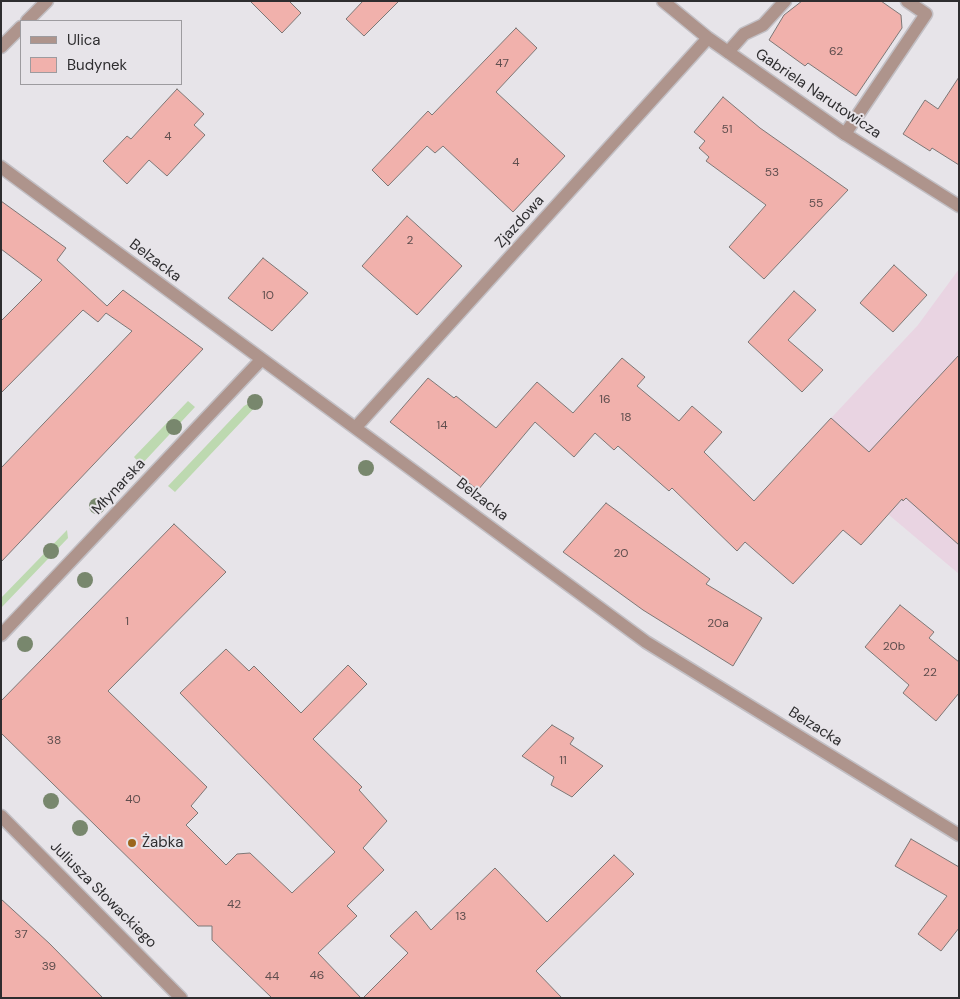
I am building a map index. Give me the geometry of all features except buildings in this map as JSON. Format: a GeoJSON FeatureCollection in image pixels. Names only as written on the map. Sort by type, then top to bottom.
{"type":"FeatureCollection","features":[{"type":"Feature","properties":{"kind":"street"},"geometry":{"type":"LineString","coordinates":[[28,20],[47,1]]}},
{"type":"Feature","properties":{"kind":"street","name":"Gabriela Narutowicza"},"geometry":{"type":"LineString","coordinates":[[663,1],[708,38],[846,134],[959,206]]}},
{"type":"Feature","properties":{"kind":"street"},"geometry":{"type":"LineString","coordinates":[[728,52],[744,34],[763,26],[785,1]]}},
{"type":"Feature","properties":{"kind":"street"},"geometry":{"type":"LineString","coordinates":[[846,134],[926,14],[907,1]]}},
{"type":"Feature","properties":{"kind":"street"},"geometry":{"type":"LineString","coordinates":[[1,47],[20,28]]}},
{"type":"Feature","properties":{"kind":"street","name":"Zjazdowa"},"geometry":{"type":"LineString","coordinates":[[356,427],[708,38]]}},
{"type":"Feature","properties":{"kind":"street","name":"Belzacka"},"geometry":{"type":"LineString","coordinates":[[1,167],[646,642],[959,835]]}},
{"type":"Feature","properties":{"kind":"street","name":"Młynarska"},"geometry":{"type":"LineString","coordinates":[[1,635],[261,360]]}},
{"type":"Feature","properties":{"kind":"street","name":"Juliusza Słowackiego"},"geometry":{"type":"LineString","coordinates":[[1,816],[181,998]]}},
{"type":"Feature","properties":{"kind":"shaded area"},"geometry":{"type":"Polygon","coordinates":[[[959,269],[959,574],[806,445],[918,325],[959,269]]]}},
{"type":"Feature","properties":{"kind":"green space"},"geometry":{"type":"Polygon","coordinates":[[[255,400],[259,403],[175,492],[168,486],[244,406],[255,400]]]}},
{"type":"Feature","properties":{"kind":"green space"},"geometry":{"type":"Polygon","coordinates":[[[188,401],[195,407],[141,465],[134,457],[188,401]]]}},
{"type":"Feature","properties":{"kind":"green space"},"geometry":{"type":"Polygon","coordinates":[[[67,530],[68,538],[1,608],[1,598],[67,530]]]}},
{"type":"Feature","properties":{"kind":"place","name":"Żabka"},"geometry":{"type":"Point","coordinates":[132,843]}}]}
